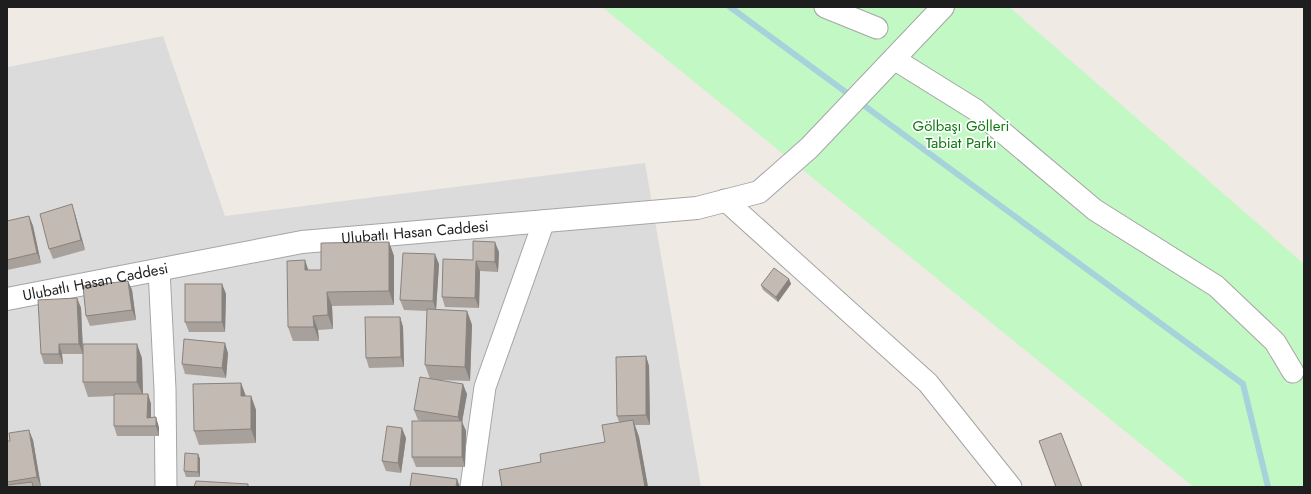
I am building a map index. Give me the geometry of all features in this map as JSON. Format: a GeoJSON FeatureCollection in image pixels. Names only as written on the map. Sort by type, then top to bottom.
{"type":"FeatureCollection","features":[{"type":"Feature","properties":{"kind":"street"},"geometry":{"type":"LineString","coordinates":[[825,7],[876,28]]}},
{"type":"Feature","properties":{"kind":"street","name":"Ulubatlı Hasan Caddesi"},"geometry":{"type":"LineString","coordinates":[[7,299],[302,242],[697,208],[759,192],[810,148],[943,7]]}},
{"type":"Feature","properties":{"kind":"street"},"geometry":{"type":"LineString","coordinates":[[894,59],[976,110],[1095,210],[1216,286],[1275,342],[1293,372]]}},
{"type":"Feature","properties":{"kind":"street"},"geometry":{"type":"LineString","coordinates":[[725,200],[928,383],[1011,487]]}},
{"type":"Feature","properties":{"kind":"street"},"geometry":{"type":"LineString","coordinates":[[471,487],[485,388],[544,221]]}},
{"type":"Feature","properties":{"kind":"street"},"geometry":{"type":"LineString","coordinates":[[159,270],[165,389],[166,487]]}},
{"type":"Feature","properties":{"kind":"shaded area"},"geometry":{"type":"Polygon","coordinates":[[[163,36],[225,216],[645,163],[701,487],[7,487],[7,66],[163,36]]]}},
{"type":"Feature","properties":{"kind":"green space","name":"Gölbaşı Gölleri Tabiat Parkı"},"geometry":{"type":"Polygon","coordinates":[[[602,7],[1009,7],[1304,264],[1304,487],[1194,487],[602,7]]]}},
{"type":"Feature","properties":{"kind":"building"},"geometry":{"type":"Polygon","coordinates":[[[72,204],[81,240],[49,249],[40,214],[72,204]]]}},
{"type":"Feature","properties":{"kind":"building"},"geometry":{"type":"Polygon","coordinates":[[[29,216],[37,253],[7,260],[7,221],[29,216]]]}},
{"type":"Feature","properties":{"kind":"building"},"geometry":{"type":"Polygon","coordinates":[[[473,241],[495,242],[495,262],[476,261],[475,298],[442,297],[443,259],[473,260],[473,241]]]}},
{"type":"Feature","properties":{"kind":"building"},"geometry":{"type":"Polygon","coordinates":[[[389,242],[389,291],[327,292],[328,315],[313,316],[314,327],[288,327],[287,261],[305,260],[305,270],[321,270],[321,243],[389,242]]]}},
{"type":"Feature","properties":{"kind":"building"},"geometry":{"type":"Polygon","coordinates":[[[403,253],[435,254],[433,301],[400,300],[403,253]]]}},
{"type":"Feature","properties":{"kind":"building"},"geometry":{"type":"Polygon","coordinates":[[[774,268],[789,279],[776,297],[761,285],[774,268]]]}},
{"type":"Feature","properties":{"kind":"building"},"geometry":{"type":"Polygon","coordinates":[[[128,281],[132,310],[86,316],[83,286],[128,281]]]}},
{"type":"Feature","properties":{"kind":"building"},"geometry":{"type":"Polygon","coordinates":[[[185,284],[222,284],[222,322],[185,322],[185,284]]]}},
{"type":"Feature","properties":{"kind":"building"},"geometry":{"type":"Polygon","coordinates":[[[77,298],[79,344],[59,344],[59,354],[41,354],[38,300],[77,298]]]}},
{"type":"Feature","properties":{"kind":"building"},"geometry":{"type":"Polygon","coordinates":[[[427,309],[467,311],[465,367],[425,365],[427,309]]]}},
{"type":"Feature","properties":{"kind":"building"},"geometry":{"type":"Polygon","coordinates":[[[365,317],[400,317],[401,357],[366,358],[365,317]]]}},
{"type":"Feature","properties":{"kind":"building"},"geometry":{"type":"Polygon","coordinates":[[[184,339],[225,343],[222,368],[182,364],[184,339]]]}},
{"type":"Feature","properties":{"kind":"building"},"geometry":{"type":"Polygon","coordinates":[[[83,344],[137,344],[137,382],[83,382],[83,344]]]}},
{"type":"Feature","properties":{"kind":"building"},"geometry":{"type":"Polygon","coordinates":[[[646,356],[646,415],[617,416],[616,357],[646,356]]]}},
{"type":"Feature","properties":{"kind":"building"},"geometry":{"type":"Polygon","coordinates":[[[420,377],[463,384],[458,417],[414,410],[420,377]]]}},
{"type":"Feature","properties":{"kind":"building"},"geometry":{"type":"Polygon","coordinates":[[[241,383],[241,396],[251,396],[251,429],[194,431],[193,384],[241,383]]]}},
{"type":"Feature","properties":{"kind":"building"},"geometry":{"type":"Polygon","coordinates":[[[114,394],[148,394],[147,418],[156,417],[156,426],[114,426],[114,394]]]}},
{"type":"Feature","properties":{"kind":"building"},"geometry":{"type":"Polygon","coordinates":[[[633,420],[645,487],[502,487],[499,470],[541,462],[540,454],[605,442],[602,425],[633,420]]]}},
{"type":"Feature","properties":{"kind":"building"},"geometry":{"type":"Polygon","coordinates":[[[412,421],[462,421],[462,457],[412,457],[412,421]]]}},
{"type":"Feature","properties":{"kind":"building"},"geometry":{"type":"Polygon","coordinates":[[[387,426],[402,428],[398,463],[382,461],[387,426]]]}},
{"type":"Feature","properties":{"kind":"building"},"geometry":{"type":"Polygon","coordinates":[[[29,430],[37,477],[7,482],[7,441],[10,441],[9,433],[29,430]]]}},
{"type":"Feature","properties":{"kind":"building"},"geometry":{"type":"Polygon","coordinates":[[[1061,433],[1082,487],[1056,487],[1039,441],[1061,433]]]}},
{"type":"Feature","properties":{"kind":"building"},"geometry":{"type":"Polygon","coordinates":[[[185,453],[198,454],[198,472],[184,471],[185,453]]]}},
{"type":"Feature","properties":{"kind":"building"},"geometry":{"type":"Polygon","coordinates":[[[412,473],[457,479],[456,487],[410,487],[412,473]]]}},
{"type":"Feature","properties":{"kind":"building"},"geometry":{"type":"Polygon","coordinates":[[[196,481],[248,484],[248,487],[194,487],[196,481]]]}},
{"type":"Feature","properties":{"kind":"building"},"geometry":{"type":"Polygon","coordinates":[[[32,482],[33,487],[7,487],[7,485],[32,482]]]}},
{"type":"Feature","properties":{"kind":"waterway"},"geometry":{"type":"LineString","coordinates":[[730,7],[1243,384],[1268,487]]}}]}
